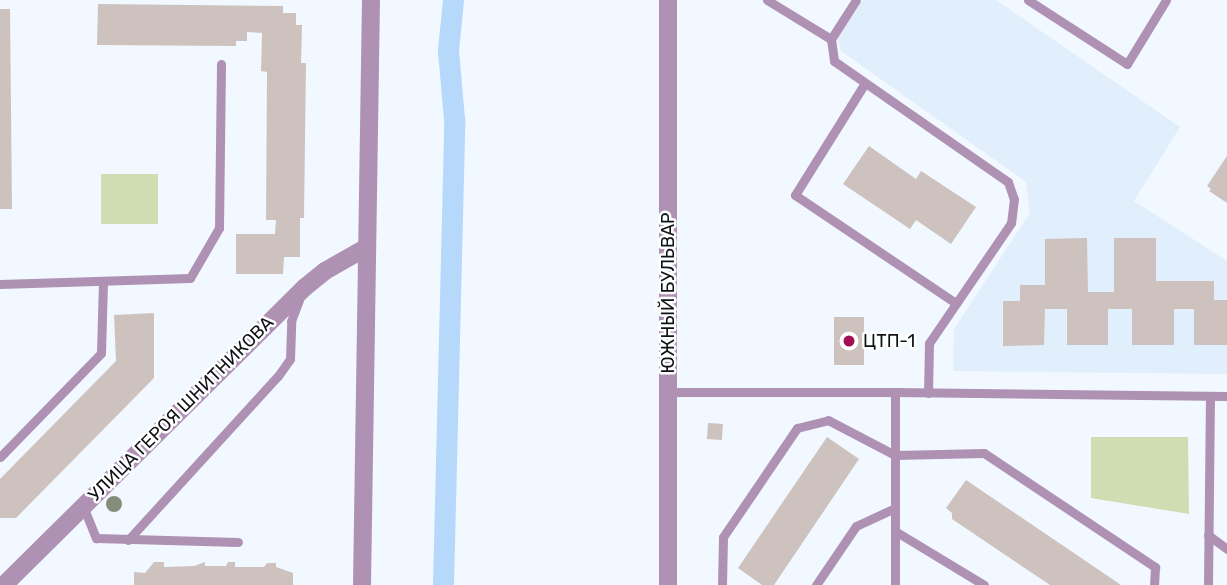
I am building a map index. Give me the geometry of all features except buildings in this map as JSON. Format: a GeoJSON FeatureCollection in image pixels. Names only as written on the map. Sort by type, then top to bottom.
{"type":"FeatureCollection","features":[{"type":"Feature","properties":{"kind":"street"},"geometry":{"type":"LineString","coordinates":[[362,585],[371,0]]}},
{"type":"Feature","properties":{"kind":"street","name":"ЮЖНЫЙ БУЛЬВАР"},"geometry":{"type":"LineString","coordinates":[[668,0],[668,585]]}},
{"type":"Feature","properties":{"kind":"street","name":"УЛИЦА ГЕРОЯ ШНИТНИКОВА"},"geometry":{"type":"LineString","coordinates":[[11,581],[303,288],[326,271],[368,247]]}},
{"type":"Feature","properties":{"kind":"lane"},"geometry":{"type":"LineString","coordinates":[[767,0],[831,39]]}},
{"type":"Feature","properties":{"kind":"lane"},"geometry":{"type":"LineString","coordinates":[[856,0],[831,39],[834,61],[1008,182],[1014,199],[1011,223],[929,343],[928,393]]}},
{"type":"Feature","properties":{"kind":"lane"},"geometry":{"type":"LineString","coordinates":[[1028,0],[1127,64],[1166,0]]}},
{"type":"Feature","properties":{"kind":"lane"},"geometry":{"type":"LineString","coordinates":[[0,284],[190,278],[219,228],[221,64]]}},
{"type":"Feature","properties":{"kind":"lane"},"geometry":{"type":"LineString","coordinates":[[865,83],[795,195],[956,303]]}},
{"type":"Feature","properties":{"kind":"lane"},"geometry":{"type":"LineString","coordinates":[[0,457],[101,354],[103,281]]}},
{"type":"Feature","properties":{"kind":"lane"},"geometry":{"type":"LineString","coordinates":[[128,540],[278,376],[290,359],[291,321],[303,288]]}},
{"type":"Feature","properties":{"kind":"lane"},"geometry":{"type":"LineString","coordinates":[[668,392],[1227,396]]}},
{"type":"Feature","properties":{"kind":"lane"},"geometry":{"type":"LineString","coordinates":[[895,392],[895,585]]}},
{"type":"Feature","properties":{"kind":"lane"},"geometry":{"type":"LineString","coordinates":[[1208,585],[1210,396]]}},
{"type":"Feature","properties":{"kind":"lane"},"geometry":{"type":"LineString","coordinates":[[722,585],[723,537],[797,428],[828,419],[895,455],[984,453],[1155,567],[1154,585]]}},
{"type":"Feature","properties":{"kind":"lane"},"geometry":{"type":"LineString","coordinates":[[83,506],[96,538],[238,542]]}},
{"type":"Feature","properties":{"kind":"lane"},"geometry":{"type":"LineString","coordinates":[[816,585],[856,526],[895,508]]}},
{"type":"Feature","properties":{"kind":"lane"},"geometry":{"type":"LineString","coordinates":[[895,531],[983,585]]}},
{"type":"Feature","properties":{"kind":"lane"},"geometry":{"type":"LineString","coordinates":[[1208,535],[1227,549]]}},
{"type":"Feature","properties":{"kind":"shaded area"},"geometry":{"type":"Polygon","coordinates":[[[863,0],[996,0],[1180,127],[1134,201],[1227,261],[1227,374],[953,371],[954,329],[1030,213],[1026,182],[841,51],[838,37],[863,0]]]}},
{"type":"Feature","properties":{"kind":"green space"},"geometry":{"type":"Polygon","coordinates":[[[101,174],[158,174],[158,224],[101,224],[101,174]]]}},
{"type":"Feature","properties":{"kind":"green space"},"geometry":{"type":"Polygon","coordinates":[[[1091,437],[1188,437],[1189,514],[1091,498],[1091,437]]]}},
{"type":"Feature","properties":{"kind":"waterway"},"geometry":{"type":"LineString","coordinates":[[443,585],[454,119],[448,50],[453,0]]}},
{"type":"Feature","properties":{"kind":"place","name":"ЦТП-1"},"geometry":{"type":"Point","coordinates":[849,341]}}]}
